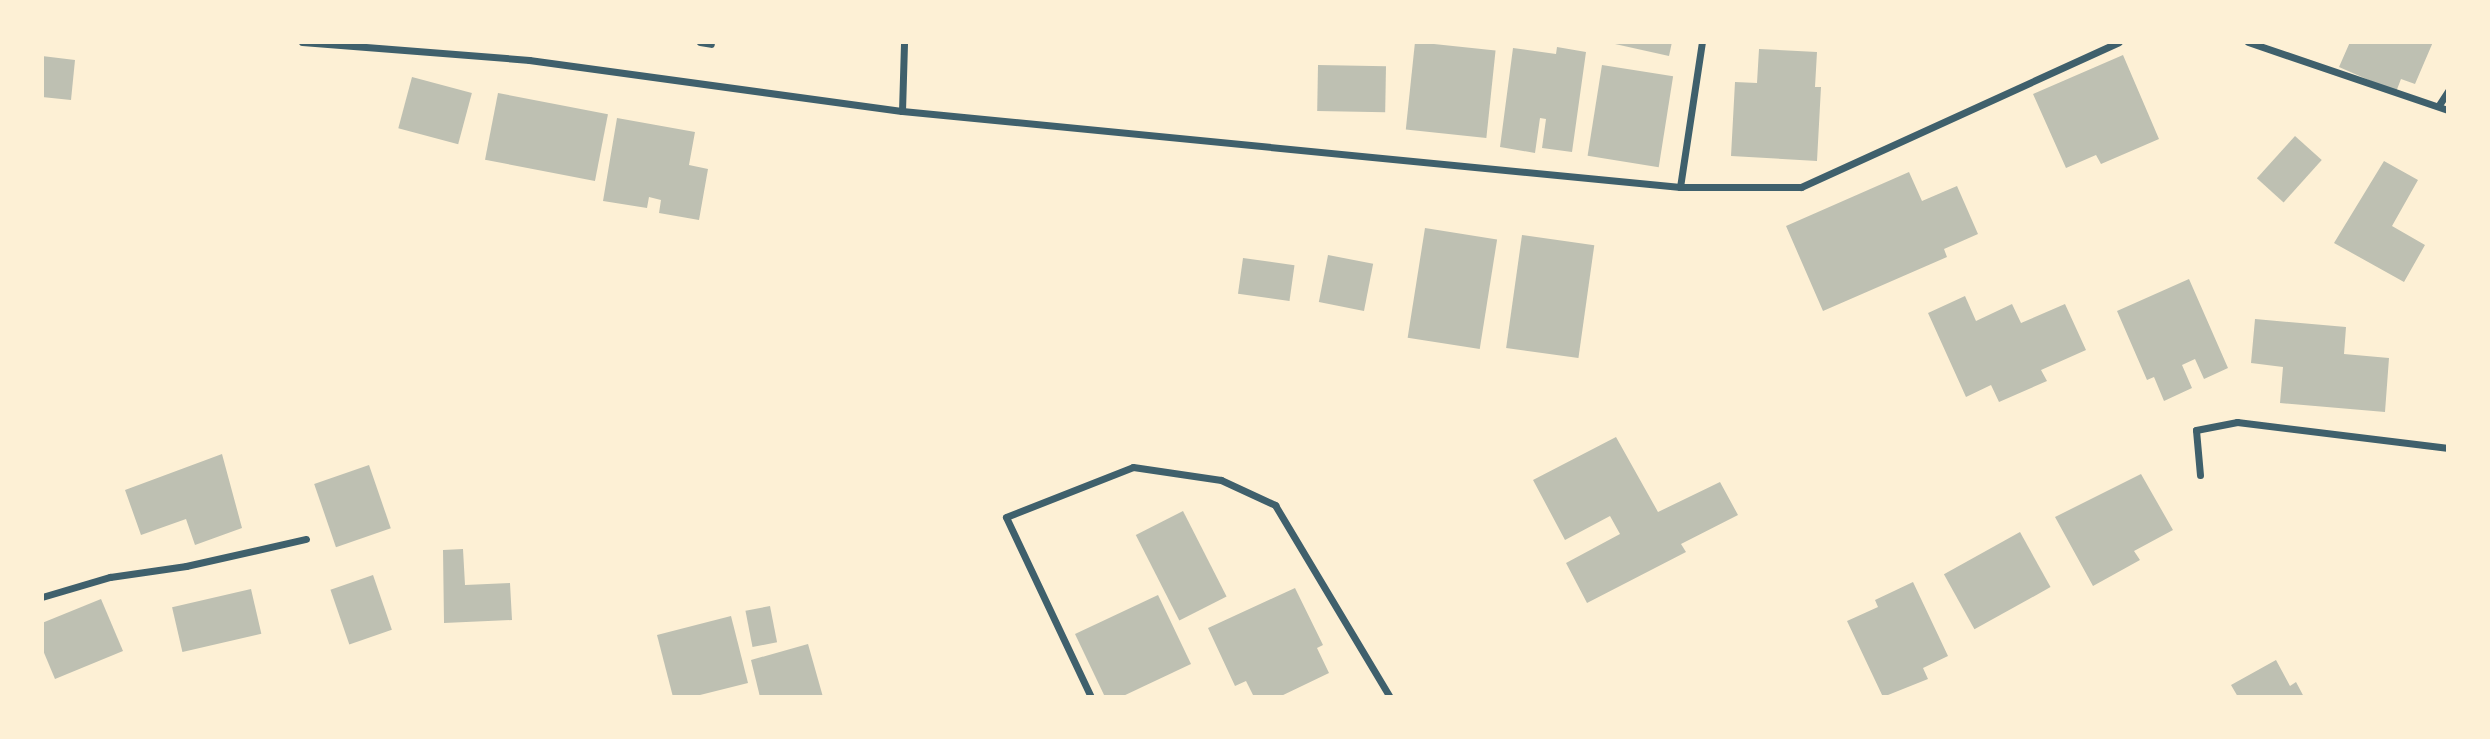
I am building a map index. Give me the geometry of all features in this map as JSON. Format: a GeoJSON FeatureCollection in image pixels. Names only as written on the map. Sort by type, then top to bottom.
{"type":"FeatureCollection","features":[{"type":"Feature","properties":{"kind":"street"},"geometry":{"type":"LineString","coordinates":[[302,42],[528,60],[902,111],[1681,187],[1801,187],[2119,42]]}},
{"type":"Feature","properties":{"kind":"street"},"geometry":{"type":"LineString","coordinates":[[700,42],[711,44]]}},
{"type":"Feature","properties":{"kind":"street"},"geometry":{"type":"LineString","coordinates":[[902,111],[904,42]]}},
{"type":"Feature","properties":{"kind":"street"},"geometry":{"type":"LineString","coordinates":[[1681,187],[1702,42]]}},
{"type":"Feature","properties":{"kind":"street"},"geometry":{"type":"LineString","coordinates":[[2248,42],[2448,110]]}},
{"type":"Feature","properties":{"kind":"street"},"geometry":{"type":"LineString","coordinates":[[2439,105],[2448,91]]}},
{"type":"Feature","properties":{"kind":"street"},"geometry":{"type":"LineString","coordinates":[[2200,475],[2196,430],[2237,422],[2448,449]]}},
{"type":"Feature","properties":{"kind":"street"},"geometry":{"type":"LineString","coordinates":[[1091,697],[1006,517],[1133,467],[1221,480],[1275,505],[1390,697]]}},
{"type":"Feature","properties":{"kind":"street"},"geometry":{"type":"LineString","coordinates":[[42,597],[110,577],[186,566],[306,539]]}},
{"type":"Feature","properties":{"kind":"building"},"geometry":{"type":"Polygon","coordinates":[[[1415,42],[1496,50],[1486,138],[1406,130],[1415,42]]]}},
{"type":"Feature","properties":{"kind":"building"},"geometry":{"type":"Polygon","coordinates":[[[1606,42],[1672,42],[1669,56],[1606,42]]]}},
{"type":"Feature","properties":{"kind":"building"},"geometry":{"type":"Polygon","coordinates":[[[2350,42],[2433,42],[2415,84],[2401,79],[2396,92],[2339,67],[2350,42]]]}},
{"type":"Feature","properties":{"kind":"building"},"geometry":{"type":"Polygon","coordinates":[[[1557,47],[1586,52],[1572,152],[1542,148],[1546,119],[1540,118],[1535,153],[1500,147],[1513,48],[1556,54],[1557,47]]]}},
{"type":"Feature","properties":{"kind":"building"},"geometry":{"type":"Polygon","coordinates":[[[1759,49],[1817,52],[1815,87],[1821,87],[1817,161],[1731,156],[1735,82],[1757,83],[1759,49]]]}},
{"type":"Feature","properties":{"kind":"building"},"geometry":{"type":"Polygon","coordinates":[[[2123,55],[2159,139],[2101,164],[2096,155],[2066,168],[2033,94],[2123,55]]]}},
{"type":"Feature","properties":{"kind":"building"},"geometry":{"type":"Polygon","coordinates":[[[42,56],[75,60],[71,100],[42,97],[42,56]]]}},
{"type":"Feature","properties":{"kind":"building"},"geometry":{"type":"Polygon","coordinates":[[[1318,65],[1386,66],[1385,112],[1317,111],[1318,65]]]}},
{"type":"Feature","properties":{"kind":"building"},"geometry":{"type":"Polygon","coordinates":[[[1602,65],[1673,76],[1659,167],[1588,156],[1602,65]]]}},
{"type":"Feature","properties":{"kind":"building"},"geometry":{"type":"Polygon","coordinates":[[[412,77],[472,93],[458,144],[398,128],[412,77]]]}},
{"type":"Feature","properties":{"kind":"building"},"geometry":{"type":"Polygon","coordinates":[[[498,93],[608,114],[595,181],[485,160],[498,93]]]}},
{"type":"Feature","properties":{"kind":"building"},"geometry":{"type":"Polygon","coordinates":[[[617,118],[695,132],[689,165],[708,169],[699,220],[659,213],[661,200],[649,197],[647,208],[603,201],[617,118]]]}},
{"type":"Feature","properties":{"kind":"building"},"geometry":{"type":"Polygon","coordinates":[[[2295,136],[2322,160],[2284,202],[2257,178],[2295,136]]]}},
{"type":"Feature","properties":{"kind":"building"},"geometry":{"type":"Polygon","coordinates":[[[2384,161],[2418,180],[2392,226],[2425,245],[2404,282],[2334,243],[2384,161]]]}},
{"type":"Feature","properties":{"kind":"building"},"geometry":{"type":"Polygon","coordinates":[[[1909,172],[1922,201],[1957,186],[1978,234],[1944,249],[1947,257],[1823,311],[1786,226],[1909,172]]]}},
{"type":"Feature","properties":{"kind":"building"},"geometry":{"type":"Polygon","coordinates":[[[1425,228],[1497,239],[1480,349],[1408,338],[1425,228]]]}},
{"type":"Feature","properties":{"kind":"building"},"geometry":{"type":"Polygon","coordinates":[[[1522,235],[1594,245],[1578,358],[1506,348],[1522,235]]]}},
{"type":"Feature","properties":{"kind":"building"},"geometry":{"type":"Polygon","coordinates":[[[1328,255],[1373,264],[1364,311],[1319,302],[1328,255]]]}},
{"type":"Feature","properties":{"kind":"building"},"geometry":{"type":"Polygon","coordinates":[[[1243,258],[1294,265],[1289,301],[1238,294],[1243,258]]]}},
{"type":"Feature","properties":{"kind":"building"},"geometry":{"type":"Polygon","coordinates":[[[2189,279],[2228,368],[2204,379],[2195,359],[2182,365],[2192,388],[2164,401],[2154,377],[2147,380],[2117,311],[2189,279]]]}},
{"type":"Feature","properties":{"kind":"building"},"geometry":{"type":"Polygon","coordinates":[[[1965,296],[1976,321],[2012,304],[2021,323],[2065,304],[2086,350],[2041,370],[2047,381],[1999,402],[1991,385],[1966,397],[1928,313],[1965,296]]]}},
{"type":"Feature","properties":{"kind":"building"},"geometry":{"type":"Polygon","coordinates":[[[2255,319],[2346,327],[2344,354],[2389,358],[2385,412],[2280,403],[2283,367],[2251,363],[2255,319]]]}},
{"type":"Feature","properties":{"kind":"building"},"geometry":{"type":"Polygon","coordinates":[[[1616,437],[1658,512],[1720,482],[1738,515],[1681,544],[1686,552],[1587,603],[1566,563],[1620,534],[1610,516],[1565,540],[1533,480],[1616,437]]]}},
{"type":"Feature","properties":{"kind":"building"},"geometry":{"type":"Polygon","coordinates":[[[222,454],[242,528],[195,545],[186,519],[141,535],[125,490],[222,454]]]}},
{"type":"Feature","properties":{"kind":"building"},"geometry":{"type":"Polygon","coordinates":[[[369,465],[391,528],[336,547],[314,484],[369,465]]]}},
{"type":"Feature","properties":{"kind":"building"},"geometry":{"type":"Polygon","coordinates":[[[2141,474],[2173,530],[2134,551],[2140,560],[2093,586],[2055,517],[2141,474]]]}},
{"type":"Feature","properties":{"kind":"building"},"geometry":{"type":"Polygon","coordinates":[[[1183,511],[1227,597],[1179,621],[1136,535],[1183,511]]]}},
{"type":"Feature","properties":{"kind":"building"},"geometry":{"type":"Polygon","coordinates":[[[2020,532],[2051,587],[1974,629],[1944,574],[2020,532]]]}},
{"type":"Feature","properties":{"kind":"building"},"geometry":{"type":"Polygon","coordinates":[[[463,549],[465,585],[510,583],[512,620],[444,623],[443,550],[463,549]]]}},
{"type":"Feature","properties":{"kind":"building"},"geometry":{"type":"Polygon","coordinates":[[[373,575],[392,630],[349,644],[330,590],[373,575]]]}},
{"type":"Feature","properties":{"kind":"building"},"geometry":{"type":"Polygon","coordinates":[[[1913,582],[1948,656],[1923,668],[1928,679],[1883,697],[1847,621],[1878,607],[1875,600],[1913,582]]]}},
{"type":"Feature","properties":{"kind":"building"},"geometry":{"type":"Polygon","coordinates":[[[1295,588],[1323,645],[1317,648],[1329,673],[1279,697],[1254,697],[1246,681],[1235,686],[1208,628],[1295,588]]]}},
{"type":"Feature","properties":{"kind":"building"},"geometry":{"type":"Polygon","coordinates":[[[251,589],[261,634],[182,652],[172,607],[251,589]]]}},
{"type":"Feature","properties":{"kind":"building"},"geometry":{"type":"Polygon","coordinates":[[[1158,595],[1191,664],[1121,697],[1105,697],[1075,634],[1158,595]]]}},
{"type":"Feature","properties":{"kind":"building"},"geometry":{"type":"Polygon","coordinates":[[[101,599],[123,651],[55,679],[42,648],[42,623],[101,599]]]}},
{"type":"Feature","properties":{"kind":"building"},"geometry":{"type":"Polygon","coordinates":[[[770,606],[777,642],[753,647],[745,611],[770,606]]]}},
{"type":"Feature","properties":{"kind":"building"},"geometry":{"type":"Polygon","coordinates":[[[731,616],[748,683],[692,697],[673,697],[657,635],[731,616]]]}},
{"type":"Feature","properties":{"kind":"building"},"geometry":{"type":"Polygon","coordinates":[[[808,644],[823,697],[760,697],[751,660],[808,644]]]}},
{"type":"Feature","properties":{"kind":"building"},"geometry":{"type":"Polygon","coordinates":[[[2276,660],[2290,686],[2296,682],[2304,697],[2238,697],[2231,685],[2276,660]]]}}]}
